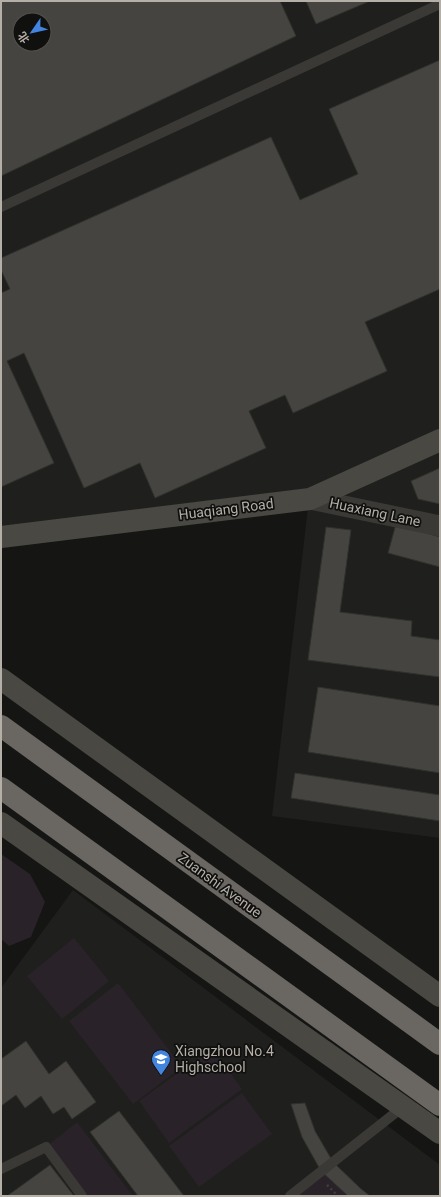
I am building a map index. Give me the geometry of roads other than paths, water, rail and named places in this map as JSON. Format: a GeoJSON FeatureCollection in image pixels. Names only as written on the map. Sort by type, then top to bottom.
{"type":"FeatureCollection","features":[{"type":"Feature","properties":{"kind":"highway","name":"Zuanshi Avenue"},"geometry":{"type":"LineString","coordinates":[[1,726],[440,1044]]}},
{"type":"Feature","properties":{"kind":"highway"},"geometry":{"type":"LineString","coordinates":[[1,788],[440,1105]]}},
{"type":"Feature","properties":{"kind":"street","name":"Huaqiang Road"},"geometry":{"type":"LineString","coordinates":[[1,537],[310,499],[440,440]]}},
{"type":"Feature","properties":{"kind":"street","name":"Huaxiang Lane"},"geometry":{"type":"LineString","coordinates":[[310,499],[440,526]]}},
{"type":"Feature","properties":{"kind":"street"},"geometry":{"type":"LineString","coordinates":[[1,680],[440,996]]}},
{"type":"Feature","properties":{"kind":"street"},"geometry":{"type":"LineString","coordinates":[[1,823],[404,1106],[440,1133]]}},
{"type":"Feature","properties":{"kind":"street"},"geometry":{"type":"LineString","coordinates":[[404,1106],[422,1092]]}},
{"type":"Feature","properties":{"kind":"lane"},"geometry":{"type":"LineString","coordinates":[[1,207],[440,4]]}},
{"type":"Feature","properties":{"kind":"lane"},"geometry":{"type":"LineString","coordinates":[[290,1196],[404,1106]]}},
{"type":"Feature","properties":{"kind":"lane"},"geometry":{"type":"LineString","coordinates":[[1,1169],[46,1148],[82,1196]]}},
{"type":"Feature","properties":{"kind":"place","name":"Xiangzhou No.4 Highschool"},"geometry":{"type":"Point","coordinates":[161,1076]}}]}
